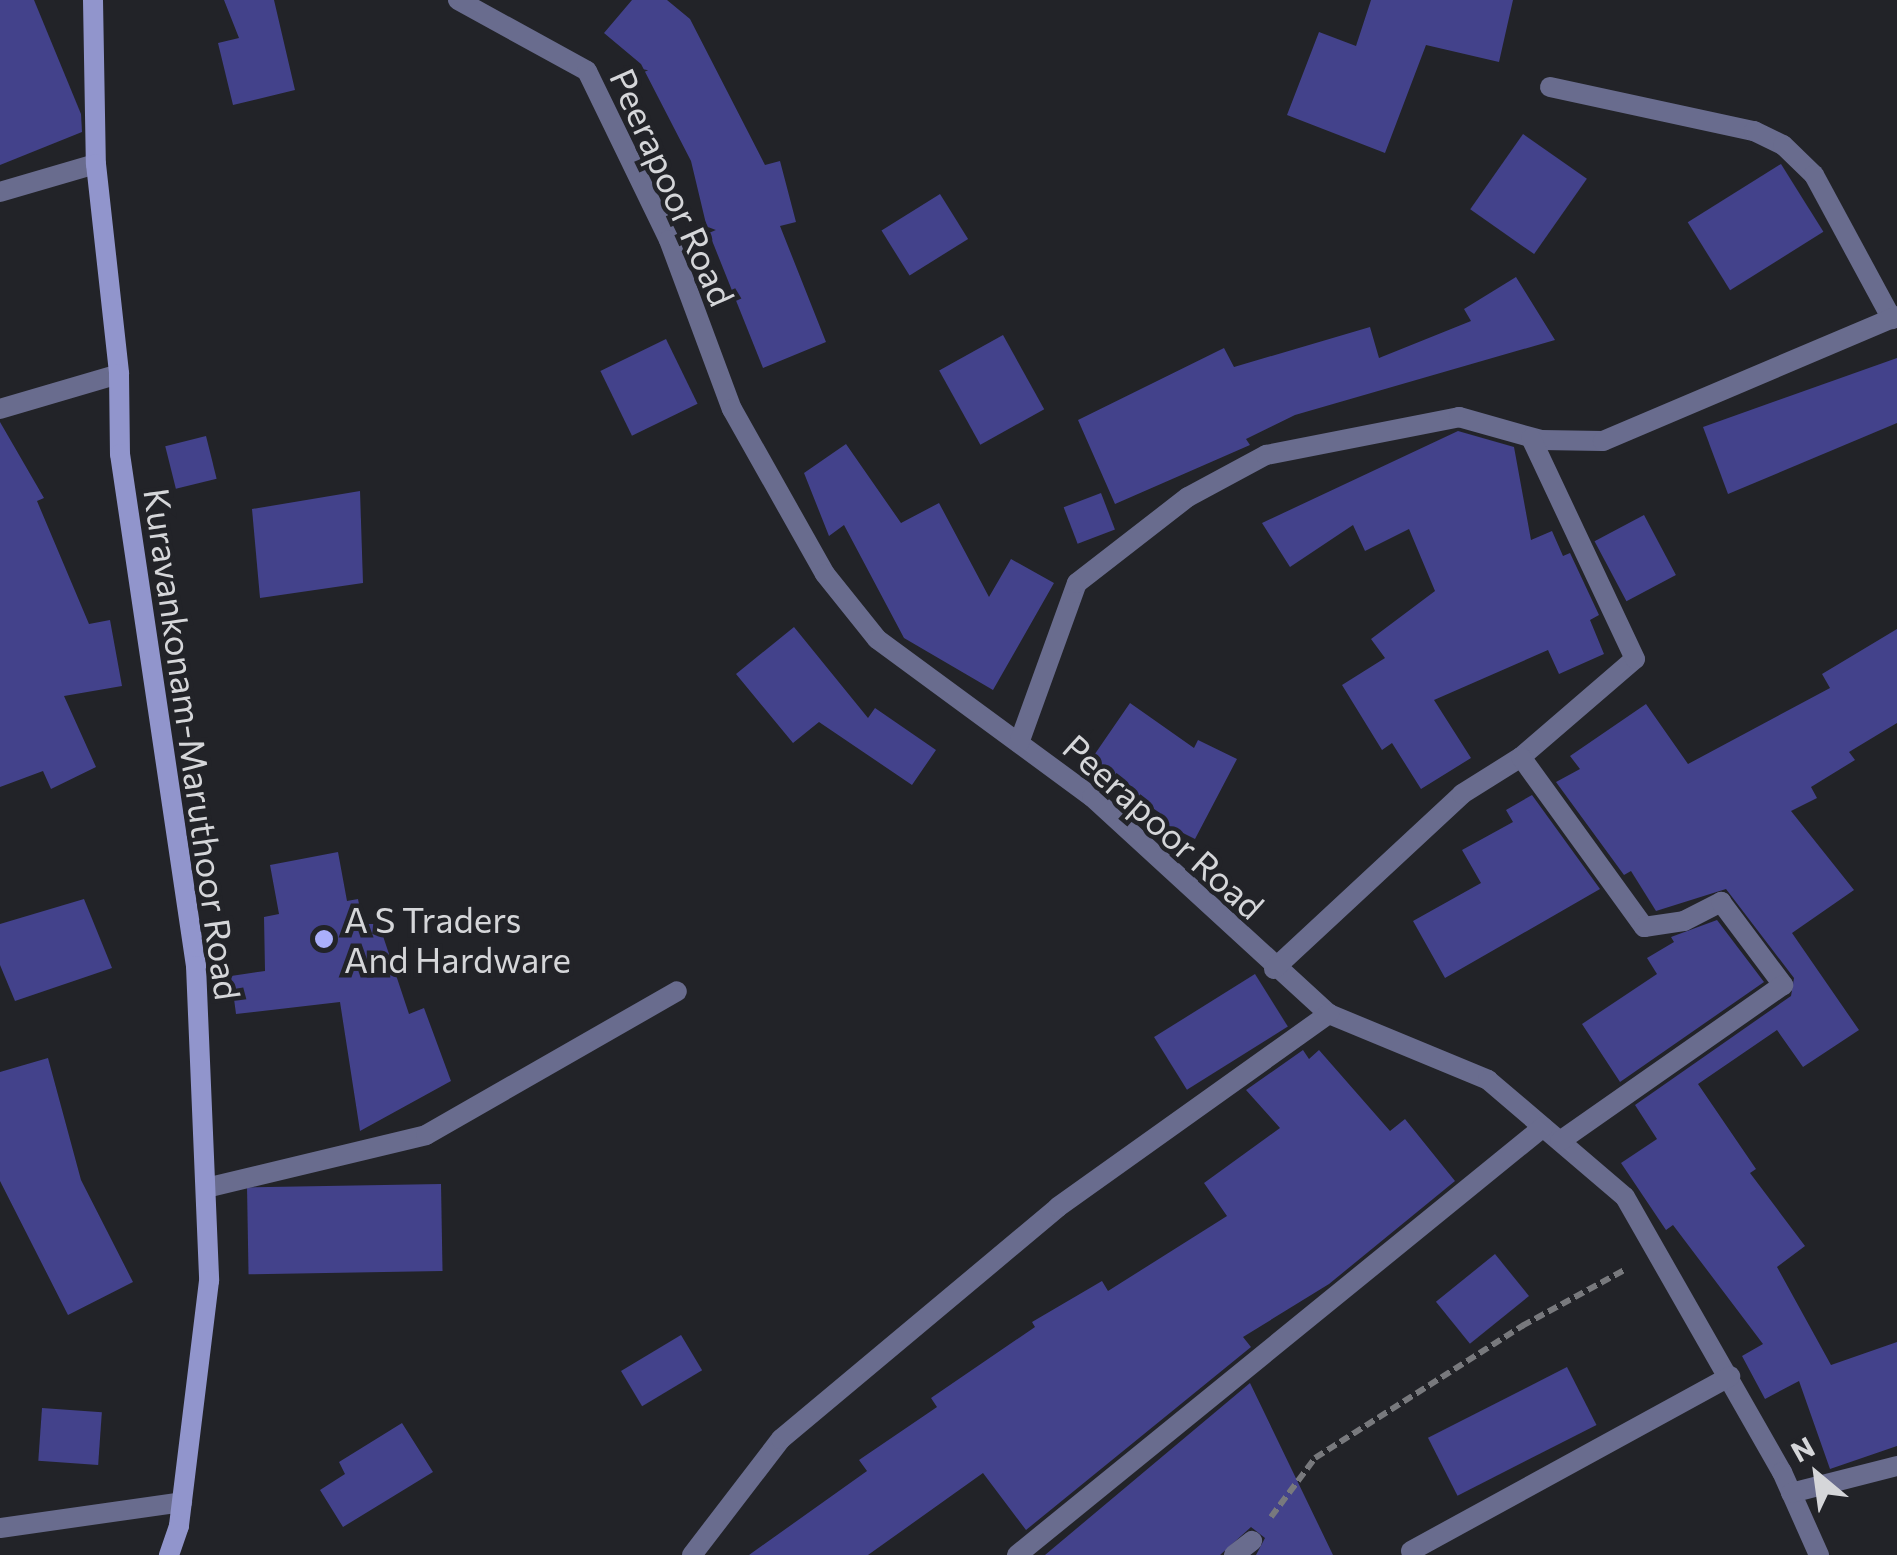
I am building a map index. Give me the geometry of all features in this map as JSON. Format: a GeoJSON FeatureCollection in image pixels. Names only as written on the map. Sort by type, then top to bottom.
{"type":"FeatureCollection","features":[{"type":"Feature","properties":{"kind":"main road","name":"Kuravankonam-Maruthoor Road"},"geometry":{"type":"LineString","coordinates":[[93,0],[96,164],[119,374],[120,454],[196,966],[208,1281],[182,1502],[169,1555]]}},
{"type":"Feature","properties":{"kind":"street","name":"Peerapoor Road"},"geometry":{"type":"LineString","coordinates":[[458,0],[588,71],[669,240],[732,410],[825,574],[877,638],[1092,797],[1274,969],[1329,1014],[1488,1080],[1625,1197],[1661,1250],[1730,1376],[1819,1555]]}},
{"type":"Feature","properties":{"kind":"street"},"geometry":{"type":"LineString","coordinates":[[1019,744],[1078,583],[1188,496],[1266,455],[1459,417],[1531,438],[1603,441],[1894,318],[1814,175],[1784,146],[1754,132],[1550,87]]}},
{"type":"Feature","properties":{"kind":"street"},"geometry":{"type":"LineString","coordinates":[[0,192],[96,164]]}},
{"type":"Feature","properties":{"kind":"street"},"geometry":{"type":"LineString","coordinates":[[0,410],[119,374]]}},
{"type":"Feature","properties":{"kind":"street"},"geometry":{"type":"LineString","coordinates":[[1274,969],[1462,794],[1521,757],[1635,659],[1531,438]]}},
{"type":"Feature","properties":{"kind":"street"},"geometry":{"type":"LineString","coordinates":[[1521,757],[1644,927],[1684,921],[1721,902],[1783,984],[1560,1142]]}},
{"type":"Feature","properties":{"kind":"street"},"geometry":{"type":"LineString","coordinates":[[206,1188],[426,1135],[677,991]]}},
{"type":"Feature","properties":{"kind":"street"},"geometry":{"type":"LineString","coordinates":[[692,1555],[782,1439],[1058,1207],[1329,1014]]}},
{"type":"Feature","properties":{"kind":"street"},"geometry":{"type":"LineString","coordinates":[[1017,1555],[1543,1126]]}},
{"type":"Feature","properties":{"kind":"street"},"geometry":{"type":"LineString","coordinates":[[1410,1551],[1730,1376]]}},
{"type":"Feature","properties":{"kind":"street"},"geometry":{"type":"LineString","coordinates":[[1791,1493],[1897,1466]]}},
{"type":"Feature","properties":{"kind":"street"},"geometry":{"type":"LineString","coordinates":[[0,1528],[182,1502]]}},
{"type":"Feature","properties":{"kind":"street"},"geometry":{"type":"LineString","coordinates":[[1234,1555],[1252,1542]]}},
{"type":"Feature","properties":{"kind":"path"},"geometry":{"type":"LineString","coordinates":[[1252,1542],[1315,1458],[1522,1326],[1661,1250]]}},
{"type":"Feature","properties":{"kind":"building"},"geometry":{"type":"Polygon","coordinates":[[[0,0],[34,0],[81,114],[82,132],[0,165],[0,0]]]}},
{"type":"Feature","properties":{"kind":"building"},"geometry":{"type":"Polygon","coordinates":[[[224,0],[274,0],[295,90],[233,105],[218,43],[239,38],[224,0]]]}},
{"type":"Feature","properties":{"kind":"building"},"geometry":{"type":"Polygon","coordinates":[[[632,0],[667,0],[690,19],[765,165],[780,161],[796,222],[780,226],[826,342],[763,368],[707,228],[691,161],[641,64],[604,33],[632,0]]]}},
{"type":"Feature","properties":{"kind":"building"},"geometry":{"type":"Polygon","coordinates":[[[1371,0],[1513,0],[1499,62],[1426,45],[1385,153],[1287,115],[1319,32],[1356,46],[1371,0]]]}},
{"type":"Feature","properties":{"kind":"building"},"geometry":{"type":"Polygon","coordinates":[[[1523,134],[1587,179],[1534,254],[1470,209],[1523,134]]]}},
{"type":"Feature","properties":{"kind":"building"},"geometry":{"type":"Polygon","coordinates":[[[1781,164],[1823,232],[1730,290],[1688,222],[1781,164]]]}},
{"type":"Feature","properties":{"kind":"building"},"geometry":{"type":"Polygon","coordinates":[[[940,194],[968,239],[910,276],[881,231],[940,194]]]}},
{"type":"Feature","properties":{"kind":"building"},"geometry":{"type":"Polygon","coordinates":[[[1516,277],[1555,340],[1295,415],[1246,439],[1250,445],[1115,504],[1078,420],[1224,348],[1234,367],[1370,327],[1379,358],[1471,321],[1464,309],[1516,277]]]}},
{"type":"Feature","properties":{"kind":"building"},"geometry":{"type":"Polygon","coordinates":[[[1003,335],[1044,409],[980,445],[939,370],[1003,335]]]}},
{"type":"Feature","properties":{"kind":"building"},"geometry":{"type":"Polygon","coordinates":[[[666,339],[698,404],[632,436],[600,371],[666,339]]]}},
{"type":"Feature","properties":{"kind":"building"},"geometry":{"type":"Polygon","coordinates":[[[1897,358],[1897,423],[1728,494],[1703,427],[1897,358]]]}},
{"type":"Feature","properties":{"kind":"building"},"geometry":{"type":"Polygon","coordinates":[[[0,422],[44,498],[37,501],[89,624],[110,620],[122,686],[64,696],[96,767],[51,789],[43,771],[0,787],[0,422]]]}},
{"type":"Feature","properties":{"kind":"building"},"geometry":{"type":"Polygon","coordinates":[[[1458,431],[1514,447],[1531,540],[1552,531],[1563,556],[1570,553],[1599,615],[1590,620],[1604,654],[1559,674],[1548,650],[1434,700],[1471,758],[1421,789],[1392,743],[1382,750],[1342,685],[1385,658],[1371,639],[1435,591],[1409,529],[1365,551],[1353,525],[1290,567],[1262,523],[1458,431]]]}},
{"type":"Feature","properties":{"kind":"building"},"geometry":{"type":"Polygon","coordinates":[[[206,436],[217,479],[176,489],[165,446],[206,436]]]}},
{"type":"Feature","properties":{"kind":"building"},"geometry":{"type":"Polygon","coordinates":[[[846,444],[901,523],[939,503],[989,597],[1011,559],[1054,583],[993,690],[904,638],[844,525],[829,536],[804,473],[846,444]]]}},
{"type":"Feature","properties":{"kind":"building"},"geometry":{"type":"Polygon","coordinates":[[[360,491],[363,583],[260,598],[252,509],[360,491]]]}},
{"type":"Feature","properties":{"kind":"building"},"geometry":{"type":"Polygon","coordinates":[[[1101,493],[1115,529],[1078,544],[1064,507],[1101,493]]]}},
{"type":"Feature","properties":{"kind":"building"},"geometry":{"type":"Polygon","coordinates":[[[1644,515],[1676,575],[1626,601],[1595,541],[1644,515]]]}},
{"type":"Feature","properties":{"kind":"building"},"geometry":{"type":"Polygon","coordinates":[[[794,627],[868,718],[875,708],[936,750],[912,785],[819,722],[793,743],[736,674],[794,627]]]}},
{"type":"Feature","properties":{"kind":"building"},"geometry":{"type":"Polygon","coordinates":[[[1897,629],[1897,723],[1849,752],[1855,760],[1811,787],[1817,798],[1791,811],[1854,890],[1792,933],[1859,1030],[1803,1067],[1777,1030],[1698,1084],[1756,1169],[1750,1173],[1805,1246],[1777,1267],[1831,1365],[1897,1342],[1897,1446],[1830,1469],[1799,1381],[1765,1399],[1742,1356],[1763,1344],[1673,1225],[1666,1230],[1621,1163],[1657,1139],[1635,1105],[1791,996],[1794,978],[1726,889],[1656,911],[1631,871],[1624,875],[1556,782],[1580,769],[1570,756],[1646,704],[1688,764],[1830,688],[1822,674],[1897,629]]]}},
{"type":"Feature","properties":{"kind":"building"},"geometry":{"type":"Polygon","coordinates":[[[1130,703],[1194,748],[1198,740],[1237,759],[1195,839],[1157,820],[1160,813],[1088,764],[1130,703]]]}},
{"type":"Feature","properties":{"kind":"building"},"geometry":{"type":"Polygon","coordinates":[[[1532,795],[1600,889],[1445,978],[1413,921],[1481,883],[1462,850],[1513,822],[1506,810],[1532,795]]]}},
{"type":"Feature","properties":{"kind":"building"},"geometry":{"type":"Polygon","coordinates":[[[338,852],[347,901],[358,899],[363,924],[379,924],[409,1014],[424,1008],[451,1081],[360,1131],[340,1002],[236,1014],[231,976],[265,971],[264,917],[279,914],[270,865],[338,852]]]}},
{"type":"Feature","properties":{"kind":"building"},"geometry":{"type":"Polygon","coordinates":[[[84,899],[112,968],[15,1001],[0,965],[0,924],[84,899]]]}},
{"type":"Feature","properties":{"kind":"building"},"geometry":{"type":"Polygon","coordinates":[[[1717,920],[1764,982],[1620,1082],[1582,1024],[1657,974],[1647,958],[1674,942],[1671,937],[1717,920]]]}},
{"type":"Feature","properties":{"kind":"building"},"geometry":{"type":"Polygon","coordinates":[[[1255,974],[1288,1027],[1187,1090],[1154,1037],[1255,974]]]}},
{"type":"Feature","properties":{"kind":"building"},"geometry":{"type":"Polygon","coordinates":[[[1303,1050],[1309,1059],[1319,1050],[1390,1131],[1405,1119],[1455,1181],[1329,1284],[1243,1337],[1251,1347],[1026,1530],[983,1473],[868,1555],[749,1555],[867,1471],[859,1460],[937,1407],[931,1398],[1035,1327],[1032,1322],[1102,1281],[1108,1291],[1227,1216],[1204,1183],[1280,1128],[1246,1090],[1303,1050]]]}},
{"type":"Feature","properties":{"kind":"building"},"geometry":{"type":"Polygon","coordinates":[[[48,1058],[81,1180],[133,1282],[68,1315],[0,1181],[0,1072],[48,1058]]]}},
{"type":"Feature","properties":{"kind":"building"},"geometry":{"type":"Polygon","coordinates":[[[441,1184],[443,1271],[249,1274],[247,1187],[441,1184]]]}},
{"type":"Feature","properties":{"kind":"building"},"geometry":{"type":"Polygon","coordinates":[[[1495,1254],[1529,1296],[1470,1344],[1436,1302],[1495,1254]]]}},
{"type":"Feature","properties":{"kind":"building"},"geometry":{"type":"Polygon","coordinates":[[[681,1335],[702,1370],[642,1406],[621,1371],[681,1335]]]}},
{"type":"Feature","properties":{"kind":"building"},"geometry":{"type":"Polygon","coordinates":[[[1567,1367],[1597,1425],[1458,1496],[1428,1438],[1567,1367]]]}},
{"type":"Feature","properties":{"kind":"building"},"geometry":{"type":"Polygon","coordinates":[[[1250,1383],[1333,1555],[1256,1555],[1265,1538],[1251,1527],[1220,1555],[1045,1555],[1250,1383]]]}},
{"type":"Feature","properties":{"kind":"building"},"geometry":{"type":"Polygon","coordinates":[[[42,1408],[102,1412],[98,1465],[38,1461],[42,1408]]]}},
{"type":"Feature","properties":{"kind":"building"},"geometry":{"type":"Polygon","coordinates":[[[402,1423],[433,1472],[343,1527],[320,1490],[345,1474],[339,1462],[402,1423]]]}},
{"type":"Feature","properties":{"kind":"place","name":"A S Traders And Hardware"},"geometry":{"type":"Point","coordinates":[324,939]}}]}
